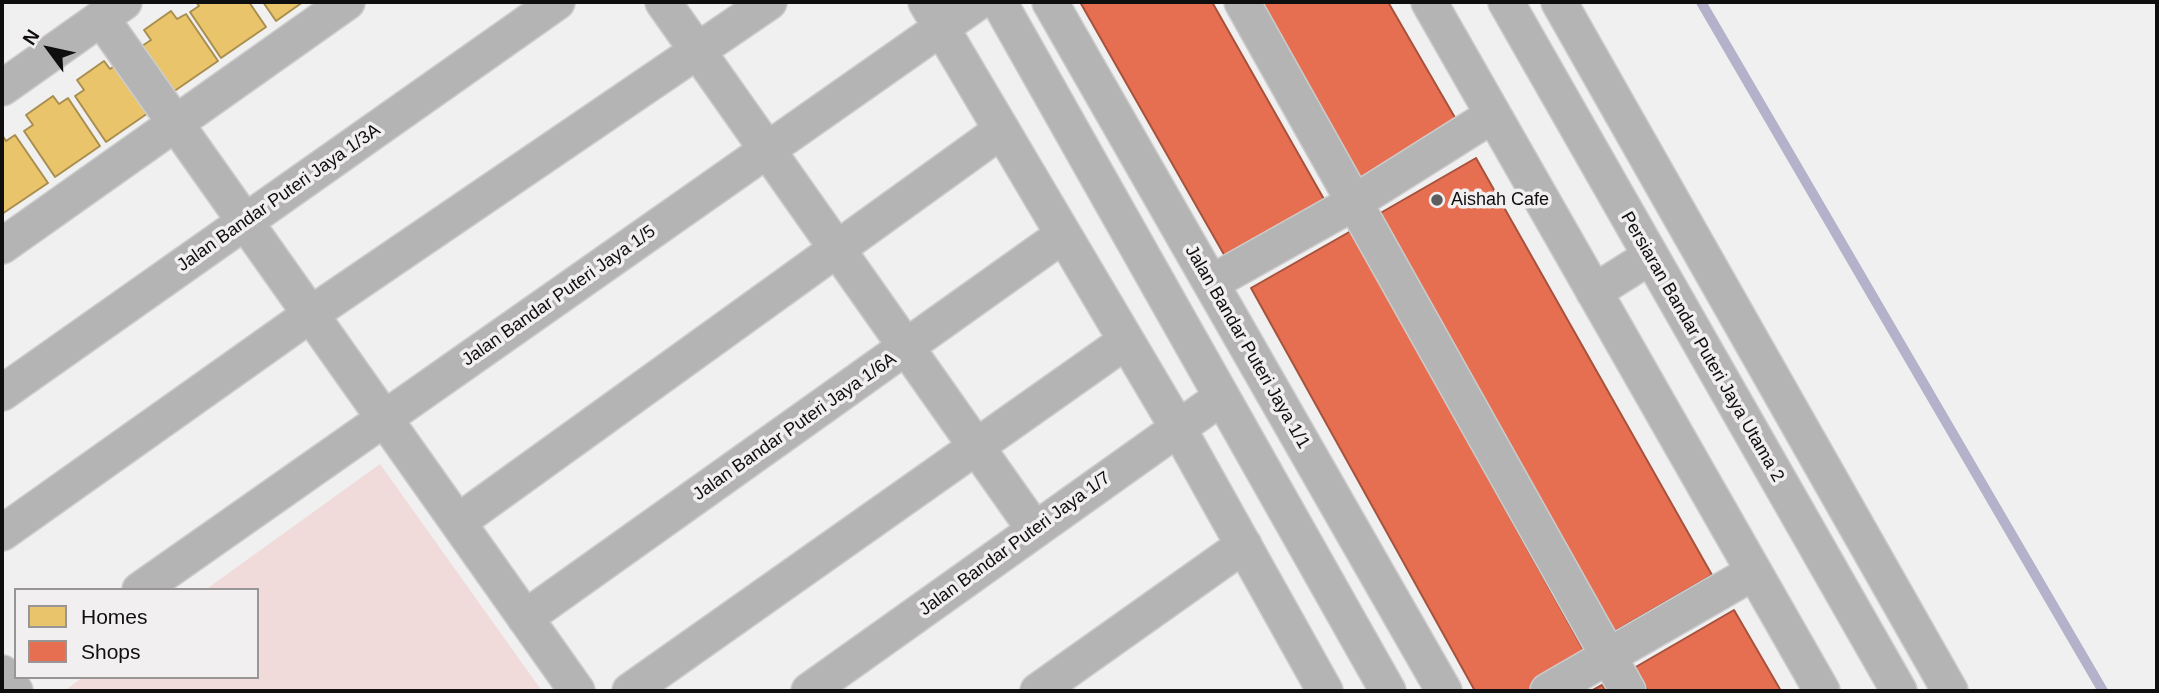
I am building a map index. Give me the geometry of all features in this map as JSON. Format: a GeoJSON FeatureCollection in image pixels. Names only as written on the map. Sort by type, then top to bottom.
{"type":"FeatureCollection","features":[{"type":"Feature","properties":{"kind":"street"},"geometry":{"type":"LineString","coordinates":[[2,246],[347,2]]}},
{"type":"Feature","properties":{"kind":"street","name":"Jalan Bandar Puteri Jaya 1/3A"},"geometry":{"type":"LineString","coordinates":[[2,393],[557,2]]}},
{"type":"Feature","properties":{"kind":"street"},"geometry":{"type":"LineString","coordinates":[[663,2],[1035,530]]}},
{"type":"Feature","properties":{"kind":"street"},"geometry":{"type":"LineString","coordinates":[[2,533],[311,314],[769,2]]}},
{"type":"Feature","properties":{"kind":"street","name":"Jalan Bandar Puteri Jaya 1/5"},"geometry":{"type":"LineString","coordinates":[[143,588],[767,150],[934,15],[978,2]]}},
{"type":"Feature","properties":{"kind":"street"},"geometry":{"type":"LineString","coordinates":[[999,2],[1388,691]]}},
{"type":"Feature","properties":{"kind":"street","name":"Jalan Bandar Puteri Jaya 1/1"},"geometry":{"type":"LineString","coordinates":[[1050,2],[1444,691]]}},
{"type":"Feature","properties":{"kind":"street"},"geometry":{"type":"LineString","coordinates":[[1242,2],[1628,691]]}},
{"type":"Feature","properties":{"kind":"street"},"geometry":{"type":"LineString","coordinates":[[1429,2],[1822,691]]}},
{"type":"Feature","properties":{"kind":"street","name":"Persiaran Bandar Puteri Jaya Utama 2"},"geometry":{"type":"LineString","coordinates":[[1506,2],[1899,691]]}},
{"type":"Feature","properties":{"kind":"street"},"geometry":{"type":"LineString","coordinates":[[1559,2],[1950,691]]}},
{"type":"Feature","properties":{"kind":"street"},"geometry":{"type":"LineString","coordinates":[[2,88],[113,10],[175,123],[578,691]]}},
{"type":"Feature","properties":{"kind":"street"},"geometry":{"type":"LineString","coordinates":[[934,15],[1178,428],[1325,691]]}},
{"type":"Feature","properties":{"kind":"street"},"geometry":{"type":"LineString","coordinates":[[1211,283],[1355,202],[1493,115]]}},
{"type":"Feature","properties":{"kind":"street"},"geometry":{"type":"LineString","coordinates":[[458,522],[1002,130]]}},
{"type":"Feature","properties":{"kind":"street","name":"Jalan Bandar Puteri Jaya 1/6A"},"geometry":{"type":"LineString","coordinates":[[525,618],[1063,235]]}},
{"type":"Feature","properties":{"kind":"street"},"geometry":{"type":"LineString","coordinates":[[1594,292],[1651,256]]}},
{"type":"Feature","properties":{"kind":"street"},"geometry":{"type":"LineString","coordinates":[[630,691],[1126,341]]}},
{"type":"Feature","properties":{"kind":"street","name":"Jalan Bandar Puteri Jaya 1/7"},"geometry":{"type":"LineString","coordinates":[[809,691],[1222,397]]}},
{"type":"Feature","properties":{"kind":"street"},"geometry":{"type":"LineString","coordinates":[[1038,691],[1244,545]]}},
{"type":"Feature","properties":{"kind":"street"},"geometry":{"type":"LineString","coordinates":[[1548,691],[1754,572]]}},
{"type":"Feature","properties":{"kind":"shaded area"},"geometry":{"type":"Polygon","coordinates":[[[380,464],[542,691],[64,691],[80,679],[259,679],[259,588],[208,588],[380,464]]]}},
{"type":"Feature","properties":{"kind":"building: Homes"},"geometry":{"type":"Polygon","coordinates":[[[196,2],[249,2],[266,27],[221,58],[190,12],[199,6],[196,2]]]}},
{"type":"Feature","properties":{"kind":"building: Homes"},"geometry":{"type":"Polygon","coordinates":[[[263,2],[303,2],[276,21],[263,2]]]}},
{"type":"Feature","properties":{"kind":"building: Homes"},"geometry":{"type":"Polygon","coordinates":[[[171,11],[177,19],[186,14],[218,61],[173,92],[142,46],[151,40],[144,30],[171,11]]]}},
{"type":"Feature","properties":{"kind":"building: Homes"},"geometry":{"type":"Polygon","coordinates":[[[104,61],[110,69],[119,63],[151,111],[106,142],[75,96],[84,90],[77,80],[104,61]]]}},
{"type":"Feature","properties":{"kind":"building: Homes"},"geometry":{"type":"Polygon","coordinates":[[[53,96],[59,104],[68,98],[100,146],[55,177],[24,131],[33,125],[26,115],[53,96]]]}},
{"type":"Feature","properties":{"kind":"building: Homes"},"geometry":{"type":"Polygon","coordinates":[[[2,135],[6,141],[15,135],[48,183],[2,214],[2,135]]]}},
{"type":"Feature","properties":{"kind":"building: Shops"},"geometry":{"type":"Polygon","coordinates":[[[1080,2],[1212,2],[1325,201],[1226,258],[1080,2]]]}},
{"type":"Feature","properties":{"kind":"building: Shops"},"geometry":{"type":"Polygon","coordinates":[[[1259,2],[1388,2],[1461,128],[1364,184],[1259,2]]]}},
{"type":"Feature","properties":{"kind":"building: Shops"},"geometry":{"type":"Polygon","coordinates":[[[1476,158],[1712,575],[1613,632],[1377,215],[1476,158]]]}},
{"type":"Feature","properties":{"kind":"building: Shops"},"geometry":{"type":"Polygon","coordinates":[[[1351,231],[1588,658],[1529,691],[1475,691],[1251,288],[1351,231]]]}},
{"type":"Feature","properties":{"kind":"building: Shops"},"geometry":{"type":"Polygon","coordinates":[[[1734,610],[1781,691],[1648,691],[1634,668],[1734,610]]]}},
{"type":"Feature","properties":{"kind":"building: Shops"},"geometry":{"type":"Polygon","coordinates":[[[1602,685],[1606,691],[1591,691],[1602,685]]]}},
{"type":"Feature","properties":{"kind":"waterway"},"geometry":{"type":"LineString","coordinates":[[1701,2],[2103,691]]}},
{"type":"Feature","properties":{"kind":"place","name":"Aishah Cafe"},"geometry":{"type":"Point","coordinates":[1437,200]}}]}
